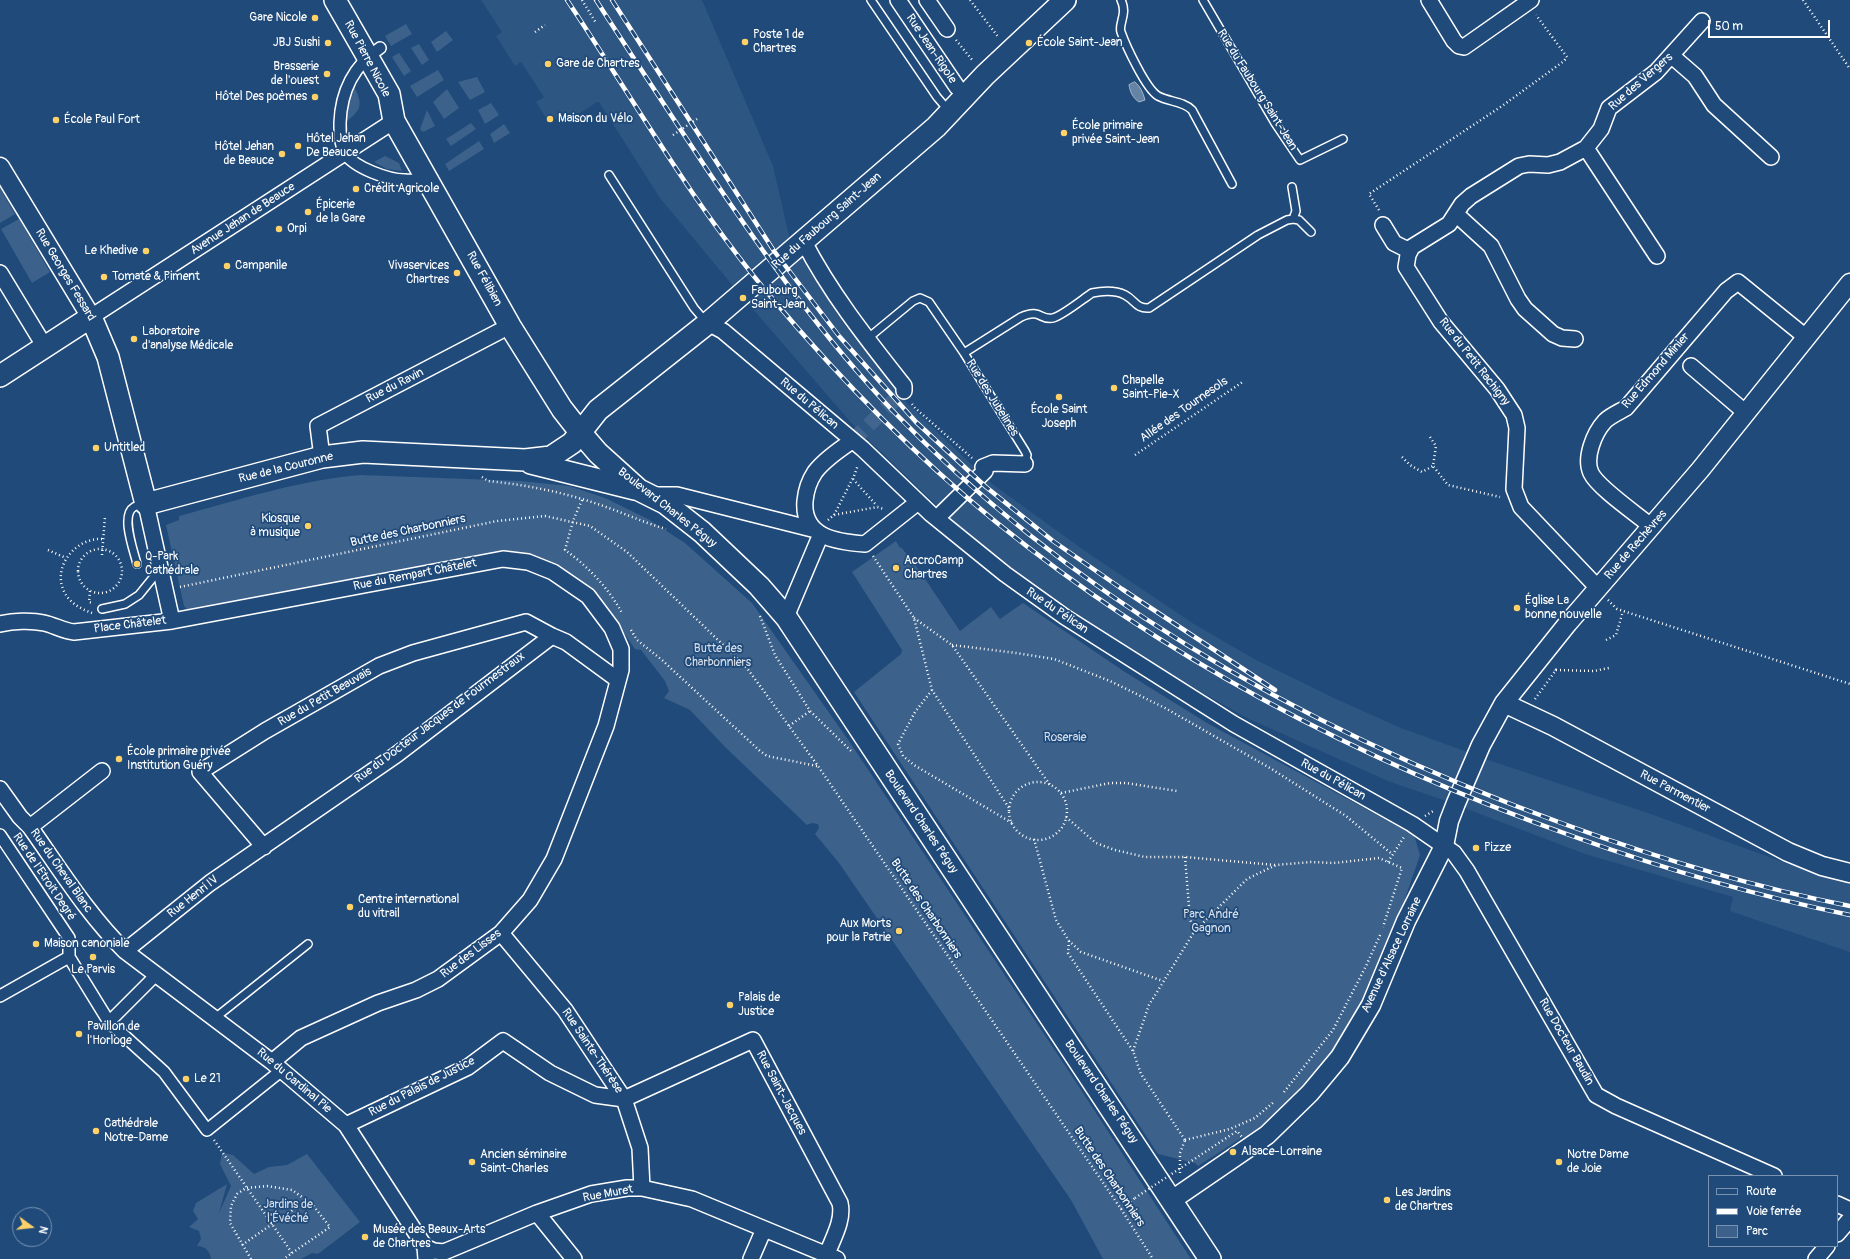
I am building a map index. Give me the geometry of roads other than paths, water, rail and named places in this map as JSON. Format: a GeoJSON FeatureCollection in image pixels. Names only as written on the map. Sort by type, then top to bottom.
{"type":"FeatureCollection","features":[{"type":"Feature","properties":{"kind":"main road","name":"Rue Pierre Nicole"},"geometry":{"type":"LineString","coordinates":[[335,0],[374,52],[389,94],[394,121]]}},
{"type":"Feature","properties":{"kind":"main road","name":"Rue du Faubourg Saint-Jean"},"geometry":{"type":"LineString","coordinates":[[580,432],[598,410],[708,323],[804,242],[950,112],[985,75],[1065,0]]}},
{"type":"Feature","properties":{"kind":"main road","name":"Rue Félibien"},"geometry":{"type":"LineString","coordinates":[[394,121],[510,326],[562,409],[580,432]]}},
{"type":"Feature","properties":{"kind":"main road"},"geometry":{"type":"LineString","coordinates":[[0,376],[91,317]]}},
{"type":"Feature","properties":{"kind":"main road","name":"Rue Georges Fessard"},"geometry":{"type":"LineString","coordinates":[[91,317],[108,357],[146,504]]}},
{"type":"Feature","properties":{"kind":"main road","name":"Rue de la Couronne"},"geometry":{"type":"LineString","coordinates":[[146,504],[322,457],[363,452],[525,460],[551,457],[572,443],[580,432]]}},
{"type":"Feature","properties":{"kind":"main road","name":"Boulevard Charles Péguy"},"geometry":{"type":"LineString","coordinates":[[580,432],[598,453],[644,492],[664,503],[702,532],[759,586],[786,617],[884,766],[1180,1195],[1210,1259]]}},
{"type":"Feature","properties":{"kind":"main road","name":"Rue de la Couronne"},"geometry":{"type":"LineString","coordinates":[[525,460],[549,468],[604,480],[644,492]]}},
{"type":"Feature","properties":{"kind":"street","name":"Rue Jean-Rigole"},"geometry":{"type":"LineString","coordinates":[[898,0],[957,87],[966,96]]}},
{"type":"Feature","properties":{"kind":"street"},"geometry":{"type":"LineString","coordinates":[[927,0],[947,29]]}},
{"type":"Feature","properties":{"kind":"street"},"geometry":{"type":"LineString","coordinates":[[1429,0],[1454,41],[1459,46],[1464,47],[1529,2]]}},
{"type":"Feature","properties":{"kind":"street","name":"Rue des Vergers"},"geometry":{"type":"LineString","coordinates":[[1409,253],[1418,242],[1449,224],[1462,204],[1471,196],[1519,166],[1529,164],[1548,165],[1560,162],[1586,148],[1601,129],[1609,108],[1656,72],[1702,21]]}},
{"type":"Feature","properties":{"kind":"street"},"geometry":{"type":"LineString","coordinates":[[374,52],[351,78],[344,94],[341,112],[340,136],[345,153],[353,162],[391,179],[406,180],[427,178]]}},
{"type":"Feature","properties":{"kind":"street"},"geometry":{"type":"LineString","coordinates":[[1672,56],[1695,76],[1714,105],[1771,157]]}},
{"type":"Feature","properties":{"kind":"street","name":"Avenue Jehan de Beauce"},"geometry":{"type":"LineString","coordinates":[[91,317],[394,121]]}},
{"type":"Feature","properties":{"kind":"street"},"geometry":{"type":"LineString","coordinates":[[1586,148],[1657,256]]}},
{"type":"Feature","properties":{"kind":"street","name":"Rue Georges Fessard"},"geometry":{"type":"LineString","coordinates":[[0,168],[91,317]]}},
{"type":"Feature","properties":{"kind":"street"},"geometry":{"type":"LineString","coordinates":[[1456,215],[1491,246],[1518,299],[1525,309],[1553,334],[1562,338],[1575,339]]}},
{"type":"Feature","properties":{"kind":"street"},"geometry":{"type":"LineString","coordinates":[[1383,225],[1394,243],[1409,253]]}},
{"type":"Feature","properties":{"kind":"street"},"geometry":{"type":"LineString","coordinates":[[804,242],[820,273],[904,390]]}},
{"type":"Feature","properties":{"kind":"street","name":"Rue du Petit Rachigny"},"geometry":{"type":"LineString","coordinates":[[1409,253],[1406,267],[1441,322],[1498,389],[1514,415],[1517,428],[1514,489],[1516,499],[1521,507],[1598,588]]}},
{"type":"Feature","properties":{"kind":"street"},"geometry":{"type":"LineString","coordinates":[[0,274],[45,347]]}},
{"type":"Feature","properties":{"kind":"street","name":"Rue Edmond Minier"},"geometry":{"type":"LineString","coordinates":[[1652,527],[1602,487],[1591,473],[1589,458],[1594,437],[1605,421],[1626,408],[1726,291],[1738,282],[1807,338]]}},
{"type":"Feature","properties":{"kind":"street","name":"Rue de Rechèvres"},"geometry":{"type":"LineString","coordinates":[[1444,846],[1449,821],[1456,803],[1484,738],[1504,703],[1598,588],[1652,527],[1746,413],[1850,283]]}},
{"type":"Feature","properties":{"kind":"street","name":"Rue du Pélican"},"geometry":{"type":"LineString","coordinates":[[708,323],[722,331],[858,445],[937,518],[1005,574],[1065,617],[1234,724],[1412,824],[1444,846]]}},
{"type":"Feature","properties":{"kind":"street","name":"Rue du Ravin"},"geometry":{"type":"LineString","coordinates":[[322,457],[318,426],[500,331]]}},
{"type":"Feature","properties":{"kind":"street"},"geometry":{"type":"LineString","coordinates":[[1691,366],[1746,413]]}},
{"type":"Feature","properties":{"kind":"street"},"geometry":{"type":"LineString","coordinates":[[816,531],[805,517],[806,492],[810,481],[816,471],[858,445]]}},
{"type":"Feature","properties":{"kind":"street","name":"Rue des Jubelines"},"geometry":{"type":"LineString","coordinates":[[937,518],[985,471],[983,467],[992,463],[1002,462],[1017,465],[1025,464]]}},
{"type":"Feature","properties":{"kind":"street"},"geometry":{"type":"LineString","coordinates":[[644,492],[678,495],[816,531],[848,543],[865,544],[903,516],[918,502]]}},
{"type":"Feature","properties":{"kind":"street","name":"Place Châtelet"},"geometry":{"type":"LineString","coordinates":[[0,624],[14,621],[44,623],[62,630],[74,632],[172,621],[146,504]]}},
{"type":"Feature","properties":{"kind":"street"},"geometry":{"type":"LineString","coordinates":[[786,617],[816,531]]}},
{"type":"Feature","properties":{"kind":"street","name":"Rue du Rempart Châtelet"},"geometry":{"type":"LineString","coordinates":[[172,621],[503,559],[528,562],[553,572],[588,596],[612,628],[621,649]]}},
{"type":"Feature","properties":{"kind":"street","name":"Rue du Petit Beauvais"},"geometry":{"type":"LineString","coordinates":[[264,847],[200,772],[265,731],[379,666],[413,653],[526,622],[552,636]]}},
{"type":"Feature","properties":{"kind":"street"},"geometry":{"type":"LineString","coordinates":[[552,636],[566,642],[618,680]]}},
{"type":"Feature","properties":{"kind":"street","name":"Rue du Docteur Jacques de Fourmestraux"},"geometry":{"type":"LineString","coordinates":[[264,847],[396,755],[552,636]]}},
{"type":"Feature","properties":{"kind":"street","name":"Rue des Lisses"},"geometry":{"type":"LineString","coordinates":[[277,1066],[301,1038],[378,1003],[416,990],[438,979],[501,933],[530,900],[554,859],[606,726],[622,660],[621,649]]}},
{"type":"Feature","properties":{"kind":"street","name":"Rue Parmentier"},"geometry":{"type":"LineString","coordinates":[[1504,703],[1553,726],[1788,852],[1822,866],[1850,872]]}},
{"type":"Feature","properties":{"kind":"street"},"geometry":{"type":"LineString","coordinates":[[30,827],[102,771]]}},
{"type":"Feature","properties":{"kind":"street","name":"Rue du Cheval Blanc"},"geometry":{"type":"LineString","coordinates":[[0,789],[20,817],[30,827],[96,920],[125,951]]}},
{"type":"Feature","properties":{"kind":"street","name":"Rue de l'Etroit Degré"},"geometry":{"type":"LineString","coordinates":[[0,835],[69,938],[69,957]]}},
{"type":"Feature","properties":{"kind":"street","name":"Rue Docteur Baudin"},"geometry":{"type":"LineString","coordinates":[[1444,846],[1454,853],[1467,871],[1596,1094],[1616,1106],[1772,1175]]}},
{"type":"Feature","properties":{"kind":"street","name":"Avenue d'Alsace Lorraine"},"geometry":{"type":"LineString","coordinates":[[1180,1195],[1267,1134],[1310,1093],[1340,1057],[1372,1005],[1406,921],[1444,846]]}},
{"type":"Feature","properties":{"kind":"street","name":"Rue Henri IV"},"geometry":{"type":"LineString","coordinates":[[125,951],[210,883],[264,847]]}},
{"type":"Feature","properties":{"kind":"street","name":"Rue Sainte-Thérèse"},"geometry":{"type":"LineString","coordinates":[[501,933],[565,1010],[624,1099],[640,1148],[642,1188]]}},
{"type":"Feature","properties":{"kind":"street","name":"Rue du Cardinal Pie"},"geometry":{"type":"LineString","coordinates":[[125,951],[277,1066],[346,1125],[426,1253]]}},
{"type":"Feature","properties":{"kind":"street"},"geometry":{"type":"LineString","coordinates":[[0,996],[69,957],[109,1022],[164,1072],[207,1130],[277,1066]]}},
{"type":"Feature","properties":{"kind":"street"},"geometry":{"type":"LineString","coordinates":[[109,1022],[157,974]]}},
{"type":"Feature","properties":{"kind":"street","name":"Rue Saint-Jacques"},"geometry":{"type":"LineString","coordinates":[[624,1099],[753,1040],[840,1203],[842,1211],[832,1257]]}},
{"type":"Feature","properties":{"kind":"street","name":"Rue du Palais de Justice"},"geometry":{"type":"LineString","coordinates":[[346,1125],[468,1067],[503,1041],[550,1073],[595,1095],[624,1099]]}},
{"type":"Feature","properties":{"kind":"street","name":"Rue Muret"},"geometry":{"type":"LineString","coordinates":[[426,1253],[434,1251],[444,1252],[537,1213],[591,1194],[627,1188],[642,1188],[692,1199],[832,1257]]}},
{"type":"Feature","properties":{"kind":"street"},"geometry":{"type":"LineString","coordinates":[[1838,1204],[1850,1210]]}},
{"type":"Feature","properties":{"kind":"street"},"geometry":{"type":"LineString","coordinates":[[537,1213],[574,1259]]}},
{"type":"Feature","properties":{"kind":"street"},"geometry":{"type":"LineString","coordinates":[[1838,1233],[1850,1219]]}},
{"type":"Feature","properties":{"kind":"street"},"geometry":{"type":"LineString","coordinates":[[751,1259],[764,1229]]}},
{"type":"Feature","properties":{"kind":"street"},"geometry":{"type":"LineString","coordinates":[[1814,1247],[1815,1259]]}},
{"type":"Feature","properties":{"kind":"street"},"geometry":{"type":"LineString","coordinates":[[1815,1259],[1826,1247]]}},
{"type":"Feature","properties":{"kind":"lane"},"geometry":{"type":"LineString","coordinates":[[871,0],[937,97],[950,112]]}},
{"type":"Feature","properties":{"kind":"lane"},"geometry":{"type":"LineString","coordinates":[[1121,0],[1123,4],[1124,17],[1120,30],[1129,52],[1155,93],[1188,106],[1192,110],[1232,184]]}},
{"type":"Feature","properties":{"kind":"lane","name":"Rue du Faubourg Saint-Jean"},"geometry":{"type":"LineString","coordinates":[[1202,0],[1300,160],[1343,139]]}},
{"type":"Feature","properties":{"kind":"lane"},"geometry":{"type":"LineString","coordinates":[[609,175],[694,308],[708,323]]}},
{"type":"Feature","properties":{"kind":"lane"},"geometry":{"type":"LineString","coordinates":[[1292,187],[1296,211],[1293,219]]}},
{"type":"Feature","properties":{"kind":"lane"},"geometry":{"type":"LineString","coordinates":[[964,353],[1025,315],[1036,312],[1042,317],[1053,318],[1092,293],[1109,291],[1125,295],[1137,306],[1143,309],[1149,308],[1258,235],[1287,220],[1299,220],[1311,232]]}},
{"type":"Feature","properties":{"kind":"lane","name":"Rue des Jubelines"},"geometry":{"type":"LineString","coordinates":[[867,339],[913,301],[920,298],[928,302],[964,353],[1025,451],[1027,455],[1025,464]]}},
{"type":"Feature","properties":{"kind":"lane"},"geometry":{"type":"LineString","coordinates":[[137,564],[127,523],[128,514],[134,507],[146,504]]}},
{"type":"Feature","properties":{"kind":"lane"},"geometry":{"type":"LineString","coordinates":[[100,612],[125,604],[139,595],[161,568]]}},
{"type":"Feature","properties":{"kind":"lane"},"geometry":{"type":"LineString","coordinates":[[215,1018],[308,944]]}},
{"type":"Feature","properties":{"kind":"tunnel"},"geometry":{"type":"LineString","coordinates":[[852,441],[904,391]]}},
{"type":"Feature","properties":{"kind":"railway"},"geometry":{"type":"LineString","coordinates":[[567,0],[690,189],[716,226],[771,297],[850,386],[907,443],[996,522],[1062,572],[1130,620],[1200,664],[1272,704],[1346,742],[1421,777],[1497,808],[1642,860],[1711,881],[1815,908],[1850,915]]}},
{"type":"Feature","properties":{"kind":"railway"},"geometry":{"type":"LineString","coordinates":[[596,0],[749,231],[817,323],[866,382],[892,410],[964,479],[1040,543],[1120,602],[1204,655],[1291,704],[1380,748],[1471,788],[1564,824],[1670,860],[1741,881],[1850,906]]}},
{"type":"Feature","properties":{"kind":"railway"},"geometry":{"type":"LineString","coordinates":[[612,0],[774,251],[839,336],[916,422],[986,487],[1053,541],[1122,589],[1275,690]]}},
{"type":"Feature","properties":{"kind":"place","name":"Gare Nicole"},"geometry":{"type":"Point","coordinates":[315,18]}},
{"type":"Feature","properties":{"kind":"place","name":"Poste 1 de Chartres"},"geometry":{"type":"Point","coordinates":[745,42]}},
{"type":"Feature","properties":{"kind":"place","name":"JBJ Sushi"},"geometry":{"type":"Point","coordinates":[328,43]}},
{"type":"Feature","properties":{"kind":"place","name":"École Saint-Jean"},"geometry":{"type":"Point","coordinates":[1029,43]}},
{"type":"Feature","properties":{"kind":"place","name":"Gare de Chartres"},"geometry":{"type":"Point","coordinates":[548,64]}},
{"type":"Feature","properties":{"kind":"place","name":"Brasserie de l'ouest"},"geometry":{"type":"Point","coordinates":[327,74]}},
{"type":"Feature","properties":{"kind":"place","name":"Hôtel Des poèmes"},"geometry":{"type":"Point","coordinates":[315,97]}},
{"type":"Feature","properties":{"kind":"place","name":"Maison du Vélo"},"geometry":{"type":"Point","coordinates":[550,119]}},
{"type":"Feature","properties":{"kind":"place","name":"École Paul Fort"},"geometry":{"type":"Point","coordinates":[56,120]}},
{"type":"Feature","properties":{"kind":"place","name":"École primaire privée Saint-Jean"},"geometry":{"type":"Point","coordinates":[1064,133]}},
{"type":"Feature","properties":{"kind":"place","name":"Hôtel Jehan De Beauce"},"geometry":{"type":"Point","coordinates":[298,146]}},
{"type":"Feature","properties":{"kind":"place","name":"Hôtel Jehan de Beauce"},"geometry":{"type":"Point","coordinates":[282,154]}},
{"type":"Feature","properties":{"kind":"place","name":"Crédit Agricole"},"geometry":{"type":"Point","coordinates":[356,189]}},
{"type":"Feature","properties":{"kind":"place","name":"Épicerie de la Gare"},"geometry":{"type":"Point","coordinates":[308,212]}},
{"type":"Feature","properties":{"kind":"place","name":"Orpi"},"geometry":{"type":"Point","coordinates":[279,229]}},
{"type":"Feature","properties":{"kind":"place","name":"Le Khedive"},"geometry":{"type":"Point","coordinates":[146,251]}},
{"type":"Feature","properties":{"kind":"place","name":"Campanile"},"geometry":{"type":"Point","coordinates":[227,266]}},
{"type":"Feature","properties":{"kind":"place","name":"Vivaservices Chartres"},"geometry":{"type":"Point","coordinates":[457,273]}},
{"type":"Feature","properties":{"kind":"place","name":"Tomate & Piment"},"geometry":{"type":"Point","coordinates":[104,277]}},
{"type":"Feature","properties":{"kind":"place","name":"Faubourg Saint-Jean"},"geometry":{"type":"Point","coordinates":[743,298]}},
{"type":"Feature","properties":{"kind":"place","name":"Laboratoire d'analyse Médicale"},"geometry":{"type":"Point","coordinates":[134,339]}},
{"type":"Feature","properties":{"kind":"place","name":"Chapelle Saint-Pie-X"},"geometry":{"type":"Point","coordinates":[1114,388]}},
{"type":"Feature","properties":{"kind":"place","name":"École Saint Joseph"},"geometry":{"type":"Point","coordinates":[1059,397]}},
{"type":"Feature","properties":{"kind":"place","name":"Untitled"},"geometry":{"type":"Point","coordinates":[96,448]}},
{"type":"Feature","properties":{"kind":"place","name":"Kiosque à musique"},"geometry":{"type":"Point","coordinates":[308,526]}},
{"type":"Feature","properties":{"kind":"place","name":"Q-Park Cathédrale"},"geometry":{"type":"Point","coordinates":[137,564]}},
{"type":"Feature","properties":{"kind":"place","name":"AccroCamp Chartres"},"geometry":{"type":"Point","coordinates":[896,568]}},
{"type":"Feature","properties":{"kind":"place","name":"Église La bonne nouvelle"},"geometry":{"type":"Point","coordinates":[1517,608]}},
{"type":"Feature","properties":{"kind":"place","name":"École primaire privée Institution Guéry"},"geometry":{"type":"Point","coordinates":[119,759]}},
{"type":"Feature","properties":{"kind":"place","name":"Pizze"},"geometry":{"type":"Point","coordinates":[1476,848]}},
{"type":"Feature","properties":{"kind":"place","name":"Centre international du vitrail"},"geometry":{"type":"Point","coordinates":[350,907]}},
{"type":"Feature","properties":{"kind":"place","name":"Aux Morts pour la Patrie"},"geometry":{"type":"Point","coordinates":[899,931]}},
{"type":"Feature","properties":{"kind":"place","name":"Maison canoniale"},"geometry":{"type":"Point","coordinates":[36,944]}},
{"type":"Feature","properties":{"kind":"place","name":"Le Parvis"},"geometry":{"type":"Point","coordinates":[93,957]}},
{"type":"Feature","properties":{"kind":"place","name":"Palais de Justice"},"geometry":{"type":"Point","coordinates":[730,1005]}},
{"type":"Feature","properties":{"kind":"place","name":"Pavillon de l'Horloge"},"geometry":{"type":"Point","coordinates":[79,1034]}},
{"type":"Feature","properties":{"kind":"place","name":"Le 21"},"geometry":{"type":"Point","coordinates":[186,1079]}},
{"type":"Feature","properties":{"kind":"place","name":"Cathédrale Notre-Dame"},"geometry":{"type":"Point","coordinates":[96,1131]}},
{"type":"Feature","properties":{"kind":"place","name":"Alsace-Lorraine"},"geometry":{"type":"Point","coordinates":[1233,1152]}},
{"type":"Feature","properties":{"kind":"place","name":"Ancien séminaire Saint-Charles"},"geometry":{"type":"Point","coordinates":[472,1162]}},
{"type":"Feature","properties":{"kind":"place","name":"Notre Dame de Joie"},"geometry":{"type":"Point","coordinates":[1559,1162]}},
{"type":"Feature","properties":{"kind":"place","name":"Les Jardins de Chartres"},"geometry":{"type":"Point","coordinates":[1387,1200]}},
{"type":"Feature","properties":{"kind":"place","name":"Musée des Beaux-Arts de Chartres"},"geometry":{"type":"Point","coordinates":[365,1237]}},
{"type":"Feature","properties":{"kind":"park label","name":"Butte des Charbonniers"},"geometry":{"type":"Point","coordinates":[718,656]}},
{"type":"Feature","properties":{"kind":"park label","name":"Roseraie"},"geometry":{"type":"Point","coordinates":[1065,738]}},
{"type":"Feature","properties":{"kind":"park label","name":"Parc André Gagnon"},"geometry":{"type":"Point","coordinates":[1211,922]}},
{"type":"Feature","properties":{"kind":"park label","name":"Jardins de l'Évéché"},"geometry":{"type":"Point","coordinates":[288,1212]}}]}
